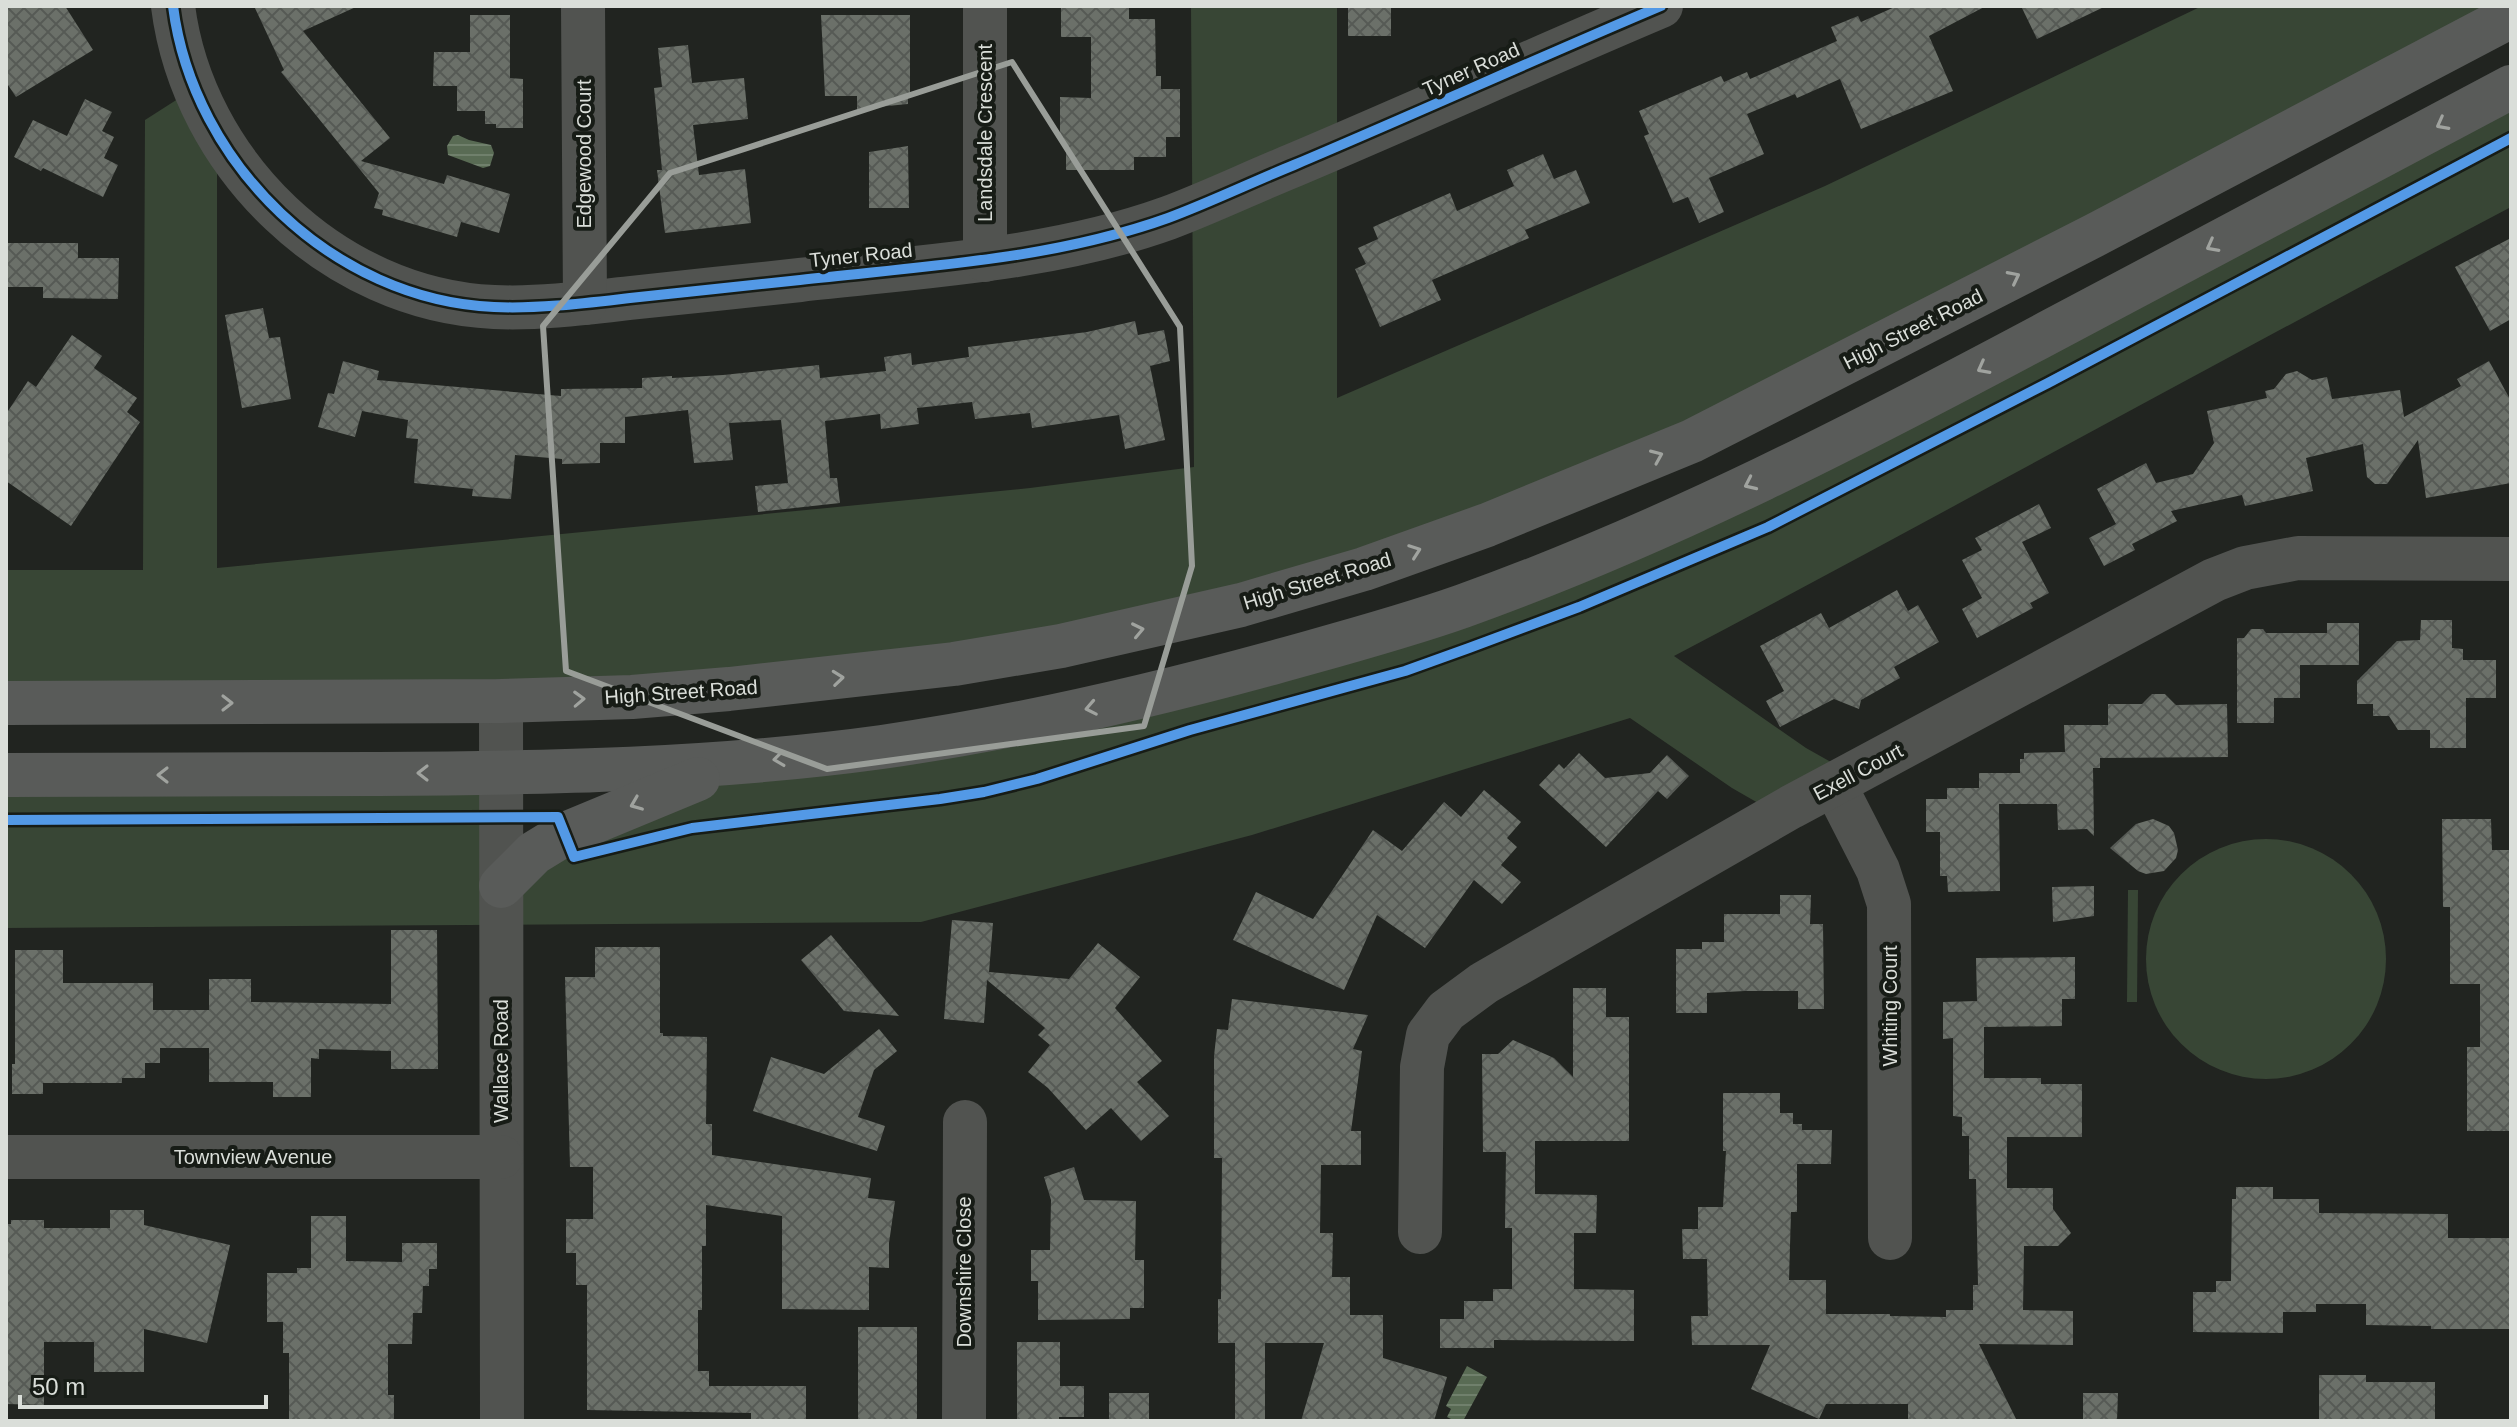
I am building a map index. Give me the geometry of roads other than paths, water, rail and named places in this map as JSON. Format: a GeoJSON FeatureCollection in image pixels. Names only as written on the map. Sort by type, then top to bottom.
{"type":"FeatureCollection","features":[{"type":"Feature","properties":{"kind":"main road","name":"High Street Road"},"geometry":{"type":"LineString","coordinates":[[6,703],[501,701],[632,697],[954,664],[1061,646],[1163,624],[1364,569],[1574,491],[1692,441],[2507,27]]}},
{"type":"Feature","properties":{"kind":"main road"},"geometry":{"type":"LineString","coordinates":[[6,775],[501,773],[734,764],[886,746],[1101,707],[1332,646],[1461,607],[1622,543],[1772,474],[1920,401],[2511,87]]}},
{"type":"Feature","properties":{"kind":"main road"},"geometry":{"type":"LineString","coordinates":[[501,886],[534,853],[565,834],[734,764]]}},
{"type":"Feature","properties":{"kind":"street","name":"Tyner Road"},"geometry":{"type":"LineString","coordinates":[[173,6],[184,61],[206,118],[242,171],[269,203],[327,250],[384,282],[448,302],[494,307],[585,303],[985,260],[1102,238],[1167,218],[1642,10]]}},
{"type":"Feature","properties":{"kind":"street","name":"Edgewood Court"},"geometry":{"type":"LineString","coordinates":[[583,6],[585,303]]}},
{"type":"Feature","properties":{"kind":"street","name":"Landsdale Crescent"},"geometry":{"type":"LineString","coordinates":[[985,6],[985,260]]}},
{"type":"Feature","properties":{"kind":"street","name":"Exell Court"},"geometry":{"type":"LineString","coordinates":[[1420,1232],[1422,1067],[1428,1035],[1446,1011],[1497,975],[1791,807],[2214,580],[2245,568],[2298,558],[2511,559]]}},
{"type":"Feature","properties":{"kind":"street","name":"Wallace Road"},"geometry":{"type":"LineString","coordinates":[[501,701],[502,1421]]}},
{"type":"Feature","properties":{"kind":"street","name":"Whiting Court"},"geometry":{"type":"LineString","coordinates":[[1835,786],[1878,870],[1889,904],[1890,1238]]}},
{"type":"Feature","properties":{"kind":"street","name":"Downshire Close"},"geometry":{"type":"LineString","coordinates":[[964,1421],[965,1122]]}},
{"type":"Feature","properties":{"kind":"street","name":"Townview Avenue"},"geometry":{"type":"LineString","coordinates":[[6,1157],[501,1157]]}}]}
